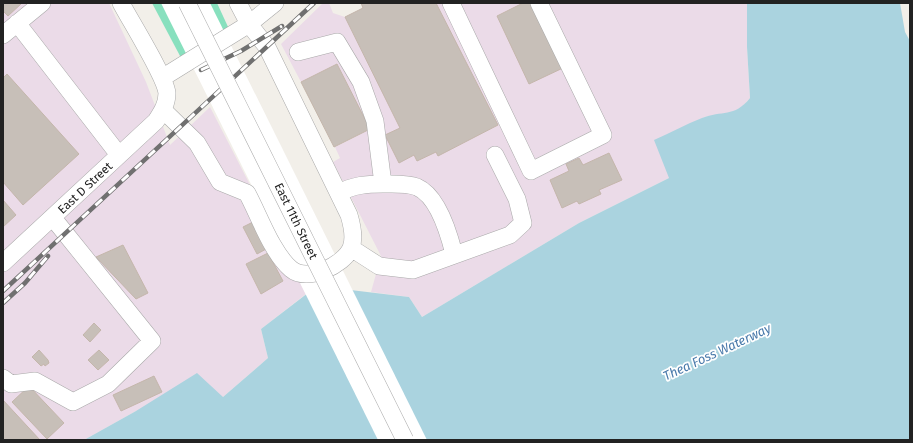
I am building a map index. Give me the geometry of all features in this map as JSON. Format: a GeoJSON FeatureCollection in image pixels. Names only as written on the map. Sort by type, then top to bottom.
{"type":"FeatureCollection","features":[{"type":"Feature","properties":{"kind":"street"},"geometry":{"type":"LineString","coordinates":[[3,35],[42,3]]}},
{"type":"Feature","properties":{"kind":"street"},"geometry":{"type":"LineString","coordinates":[[121,3],[162,78],[167,92],[166,104],[163,110],[197,143],[220,182],[247,193],[277,251],[292,270],[301,274],[316,273],[340,263],[351,248],[353,230],[349,215],[267,47],[249,24],[238,3]]}},
{"type":"Feature","properties":{"kind":"street","name":"East 11th Street"},"geometry":{"type":"LineString","coordinates":[[187,3],[405,440]]}},
{"type":"Feature","properties":{"kind":"street"},"geometry":{"type":"LineString","coordinates":[[162,78],[249,24],[275,3]]}},
{"type":"Feature","properties":{"kind":"street"},"geometry":{"type":"LineString","coordinates":[[451,3],[531,171],[603,135],[539,3]]}},
{"type":"Feature","properties":{"kind":"street"},"geometry":{"type":"LineString","coordinates":[[17,23],[119,156]]}},
{"type":"Feature","properties":{"kind":"street"},"geometry":{"type":"LineString","coordinates":[[298,52],[337,42],[360,82],[375,121],[384,184]]}},
{"type":"Feature","properties":{"kind":"street","name":"East D Street"},"geometry":{"type":"LineString","coordinates":[[3,263],[156,121],[163,110]]}},
{"type":"Feature","properties":{"kind":"street"},"geometry":{"type":"LineString","coordinates":[[351,248],[379,266],[391,269],[413,270],[510,235],[523,224],[517,199],[495,155]]}},
{"type":"Feature","properties":{"kind":"street"},"geometry":{"type":"LineString","coordinates":[[338,193],[358,185],[404,184],[417,187],[426,193],[448,231],[454,254]]}},
{"type":"Feature","properties":{"kind":"street"},"geometry":{"type":"LineString","coordinates":[[3,378],[11,384],[35,381],[73,402],[108,384],[152,341],[53,218]]}},
{"type":"Feature","properties":{"kind":"shaded area"},"geometry":{"type":"Polygon","coordinates":[[[3,3],[109,3],[146,82],[170,145],[210,107],[306,294],[261,329],[268,358],[223,397],[136,411],[84,440],[3,440],[3,3]]]}},
{"type":"Feature","properties":{"kind":"shaded area"},"geometry":{"type":"Polygon","coordinates":[[[323,3],[329,3],[333,13],[345,17],[363,8],[361,3],[747,3],[747,47],[750,98],[743,106],[732,113],[704,117],[669,178],[579,223],[422,317],[409,297],[371,292],[381,256],[333,162],[340,158],[335,147],[370,129],[337,64],[301,82],[281,44],[323,3]]]}},
{"type":"Feature","properties":{"kind":"green space"},"geometry":{"type":"Polygon","coordinates":[[[152,3],[217,3],[235,42],[188,71],[152,3]]]}},
{"type":"Feature","properties":{"kind":"water","name":"Thea Foss Waterway"},"geometry":{"type":"Polygon","coordinates":[[[747,3],[900,3],[905,32],[910,41],[910,440],[84,440],[136,411],[197,373],[223,397],[268,358],[261,329],[317,286],[409,297],[422,317],[579,223],[669,178],[654,140],[702,118],[733,111],[739,108],[750,98],[747,47],[747,3]]]}},
{"type":"Feature","properties":{"kind":"pier"},"geometry":{"type":"Polygon","coordinates":[[[161,3],[210,3],[427,440],[378,440],[161,3]]]}},
{"type":"Feature","properties":{"kind":"building"},"geometry":{"type":"Polygon","coordinates":[[[3,3],[22,3],[8,16],[3,11],[3,3]]]}},
{"type":"Feature","properties":{"kind":"building"},"geometry":{"type":"Polygon","coordinates":[[[361,3],[436,3],[498,125],[438,156],[436,152],[417,161],[414,155],[399,163],[385,135],[400,128],[345,17],[363,8],[361,3]]]}},
{"type":"Feature","properties":{"kind":"building"},"geometry":{"type":"Polygon","coordinates":[[[523,3],[534,3],[565,67],[529,84],[497,16],[523,3]]]}},
{"type":"Feature","properties":{"kind":"building"},"geometry":{"type":"Polygon","coordinates":[[[337,64],[370,129],[334,147],[301,82],[337,64]]]}},
{"type":"Feature","properties":{"kind":"building"},"geometry":{"type":"Polygon","coordinates":[[[7,74],[79,154],[23,205],[3,182],[3,78],[7,74]]]}},
{"type":"Feature","properties":{"kind":"building"},"geometry":{"type":"Polygon","coordinates":[[[609,153],[622,180],[599,190],[601,194],[579,204],[577,201],[562,208],[550,180],[569,171],[566,164],[579,158],[583,165],[609,153]]]}},
{"type":"Feature","properties":{"kind":"building"},"geometry":{"type":"Polygon","coordinates":[[[3,200],[16,215],[3,227],[3,200]]]}},
{"type":"Feature","properties":{"kind":"building"},"geometry":{"type":"Polygon","coordinates":[[[255,221],[268,248],[257,254],[243,227],[255,221]]]}},
{"type":"Feature","properties":{"kind":"building"},"geometry":{"type":"Polygon","coordinates":[[[123,245],[148,293],[136,299],[96,257],[123,245]]]}},
{"type":"Feature","properties":{"kind":"building"},"geometry":{"type":"Polygon","coordinates":[[[268,253],[283,281],[261,294],[246,264],[268,253]]]}},
{"type":"Feature","properties":{"kind":"building"},"geometry":{"type":"Polygon","coordinates":[[[94,323],[101,330],[90,342],[83,335],[94,323]]]}},
{"type":"Feature","properties":{"kind":"building"},"geometry":{"type":"Polygon","coordinates":[[[39,350],[48,360],[49,363],[45,366],[44,364],[41,366],[32,357],[39,350]]]}},
{"type":"Feature","properties":{"kind":"building"},"geometry":{"type":"Polygon","coordinates":[[[99,350],[109,360],[98,370],[88,360],[99,350]]]}},
{"type":"Feature","properties":{"kind":"building"},"geometry":{"type":"Polygon","coordinates":[[[154,376],[162,392],[121,411],[113,395],[154,376]]]}},
{"type":"Feature","properties":{"kind":"building"},"geometry":{"type":"Polygon","coordinates":[[[29,386],[64,423],[47,439],[12,402],[29,386]]]}},
{"type":"Feature","properties":{"kind":"building"},"geometry":{"type":"Polygon","coordinates":[[[3,400],[40,440],[3,440],[3,400]]]}},
{"type":"Feature","properties":{"kind":"railway"},"geometry":{"type":"LineString","coordinates":[[3,291],[314,3]]}},
{"type":"Feature","properties":{"kind":"railway"},"geometry":{"type":"LineString","coordinates":[[201,70],[241,51],[282,26]]}},
{"type":"Feature","properties":{"kind":"railway"},"geometry":{"type":"LineString","coordinates":[[3,303],[25,283],[48,256]]}}]}
